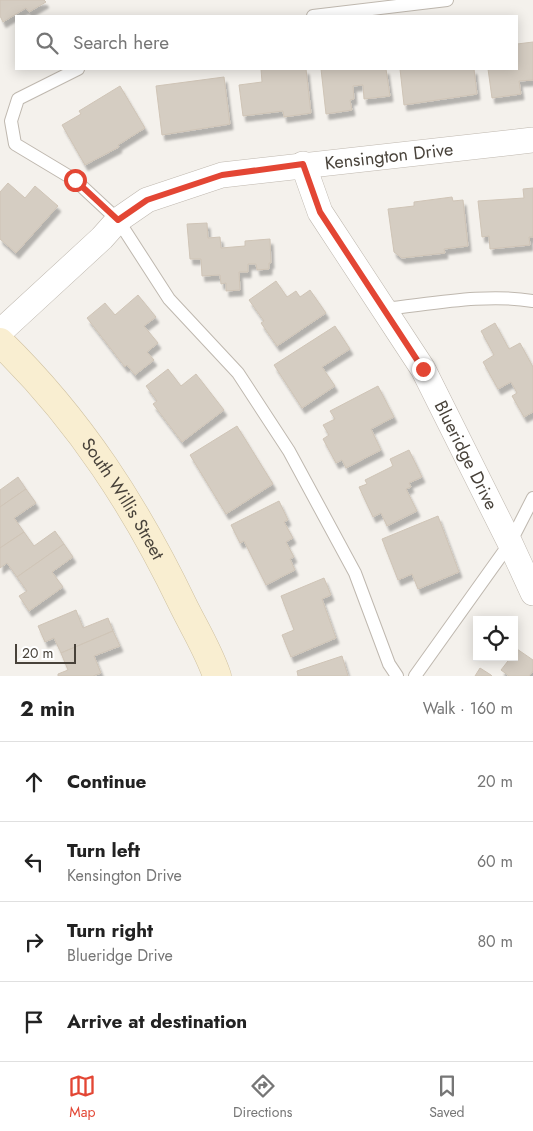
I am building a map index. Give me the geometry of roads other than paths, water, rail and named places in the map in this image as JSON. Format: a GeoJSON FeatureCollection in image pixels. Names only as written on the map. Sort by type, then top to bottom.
{"type":"FeatureCollection","features":[{"type":"Feature","properties":{"kind":"street","name":"Kensington Drive"},"geometry":{"type":"LineString","coordinates":[[0,332],[102,238],[118,220],[147,200],[222,175],[303,164],[533,140]]}},
{"type":"Feature","properties":{"kind":"street","name":"Blueridge Drive"},"geometry":{"type":"LineString","coordinates":[[303,164],[320,212],[423,369],[533,593]]}},
{"type":"Feature","properties":{"kind":"street","name":"South Willis Street"},"geometry":{"type":"LineString","coordinates":[[0,342],[38,380],[90,445],[132,506],[169,575],[217,676]]}},
{"type":"Feature","properties":{"kind":"lane"},"geometry":{"type":"LineString","coordinates":[[321,15],[447,0]]}},
{"type":"Feature","properties":{"kind":"lane"},"geometry":{"type":"LineString","coordinates":[[76,70],[18,99],[11,121],[15,144],[75,180],[118,220],[169,299],[238,373],[290,451],[356,573],[389,664],[397,676]]}},
{"type":"Feature","properties":{"kind":"lane"},"geometry":{"type":"LineString","coordinates":[[384,309],[489,299],[514,298],[533,300]]}},
{"type":"Feature","properties":{"kind":"lane"},"geometry":{"type":"LineString","coordinates":[[415,676],[510,543],[533,498]]}}]}
